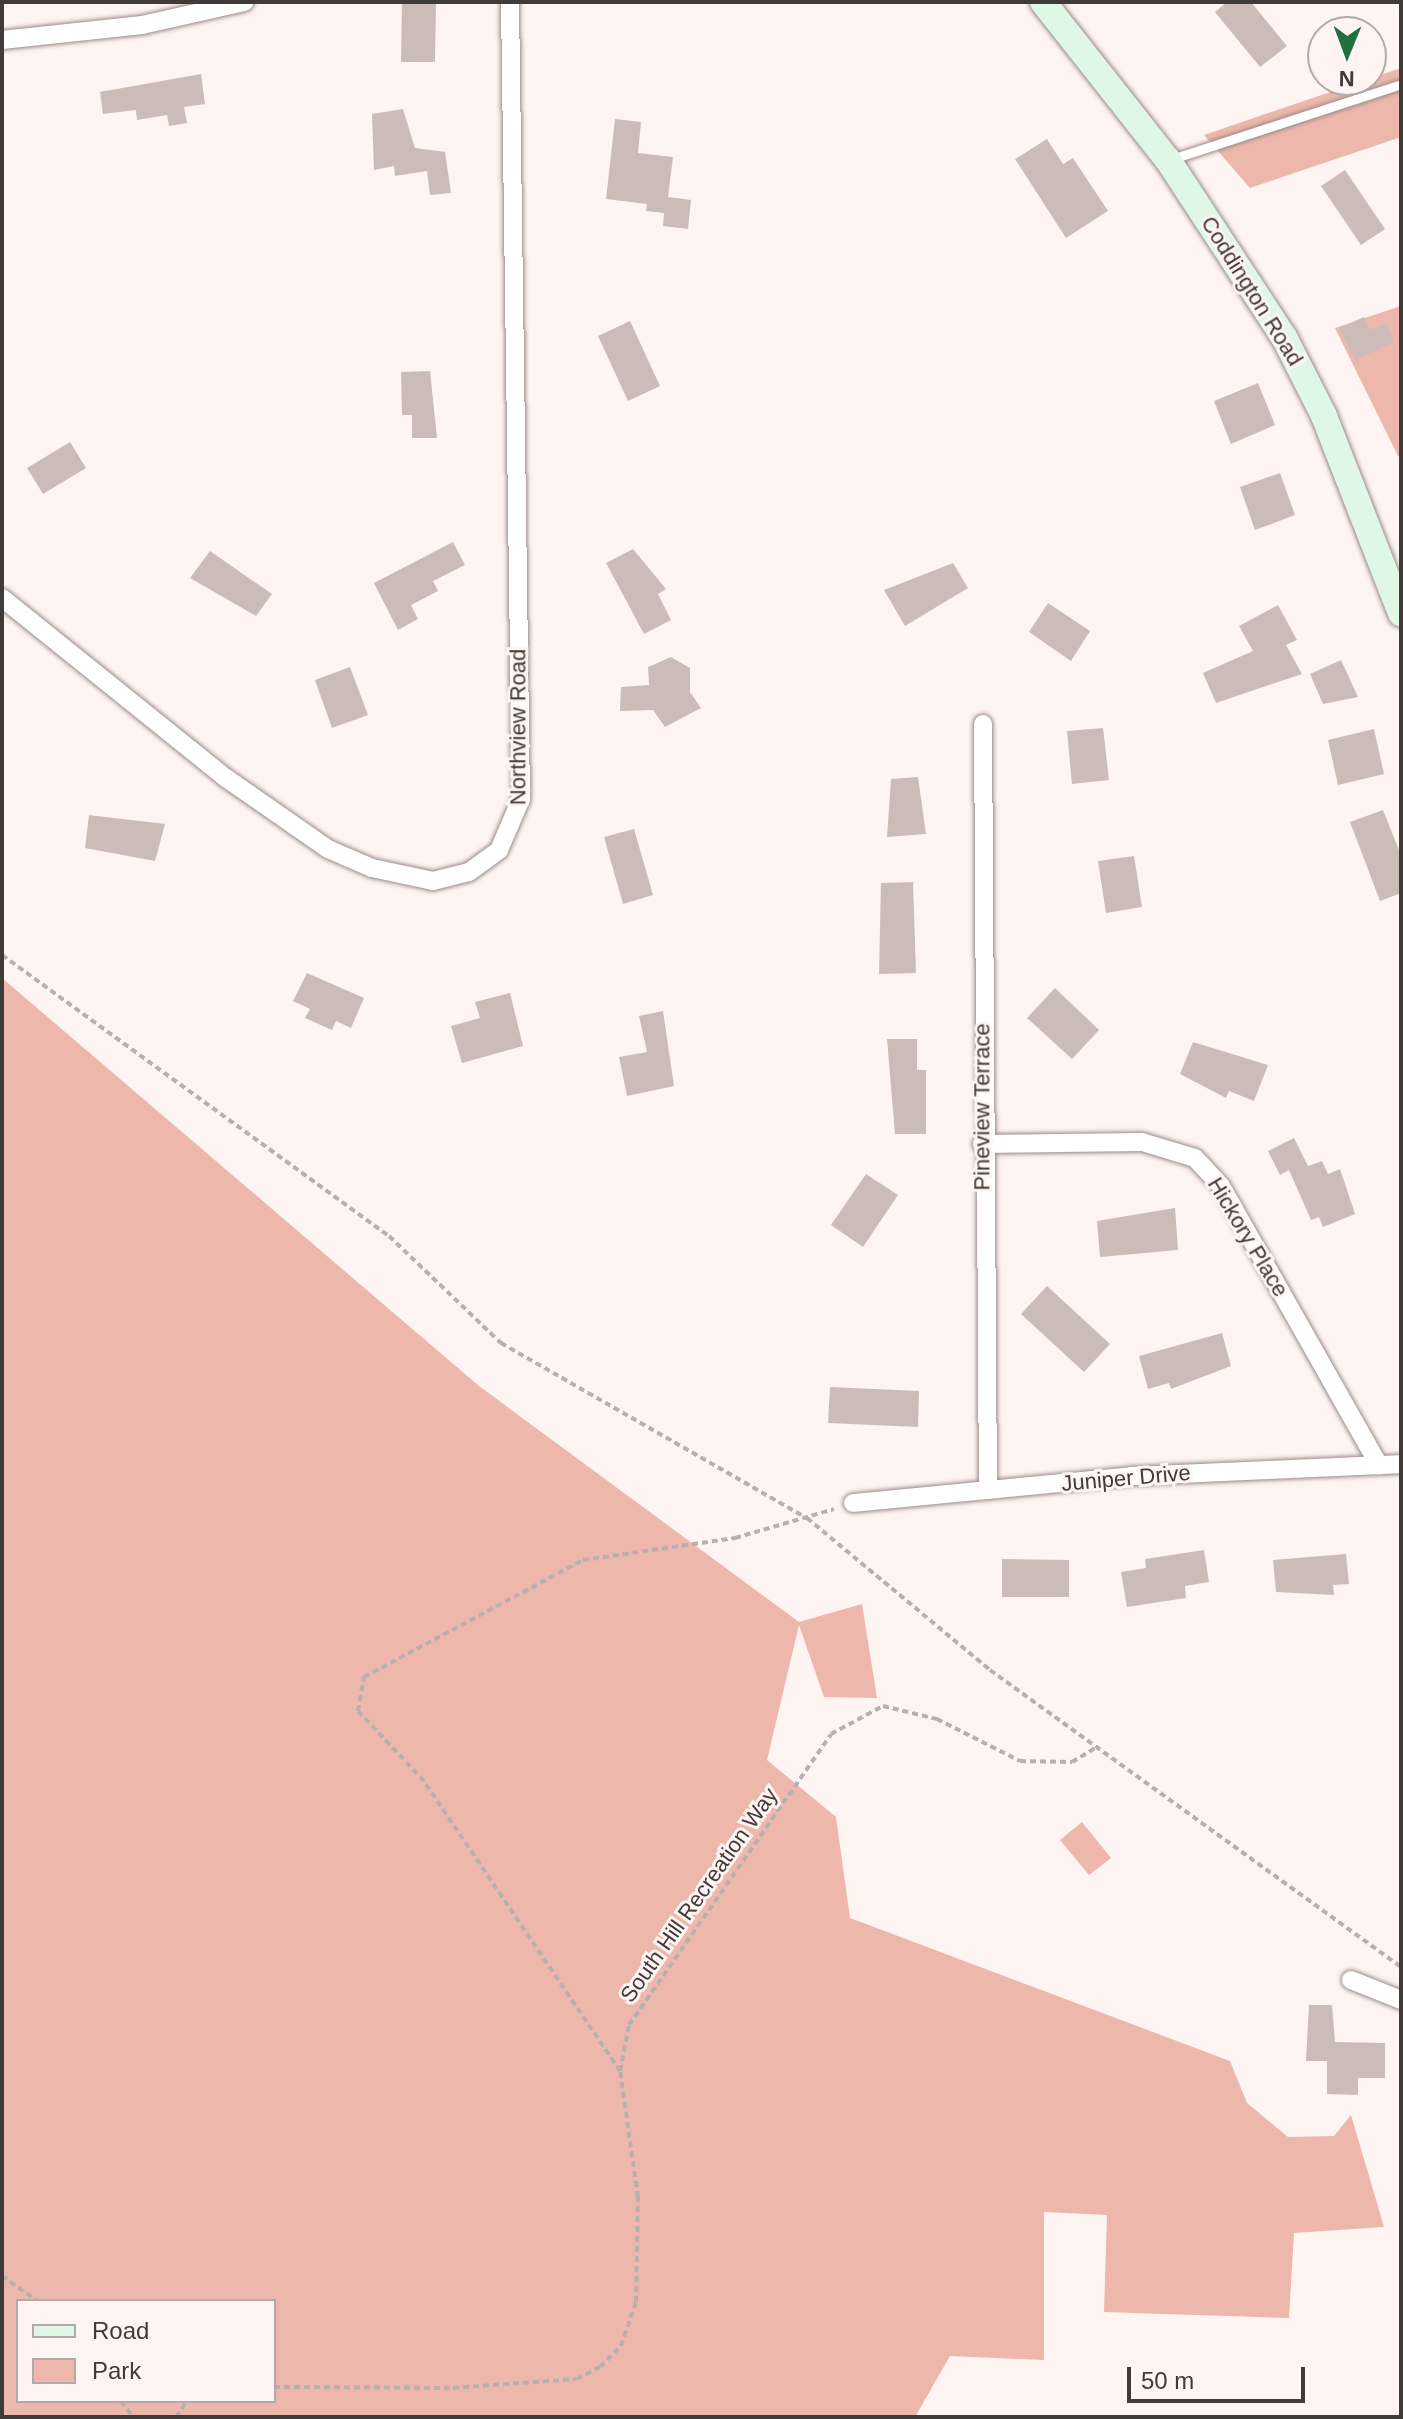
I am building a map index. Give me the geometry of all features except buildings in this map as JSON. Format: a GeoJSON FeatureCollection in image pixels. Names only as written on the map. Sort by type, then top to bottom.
{"type":"FeatureCollection","features":[{"type":"Feature","properties":{"kind":"street"},"geometry":{"type":"LineString","coordinates":[[2,40],[167,21],[244,2]]}},
{"type":"Feature","properties":{"kind":"street","name":"Northview Road"},"geometry":{"type":"LineString","coordinates":[[2,598],[226,778],[328,849],[372,868],[433,881],[469,872],[499,850],[521,799],[510,2]]}},
{"type":"Feature","properties":{"kind":"street","name":"Coddington Road"},"geometry":{"type":"LineString","coordinates":[[1043,2],[1168,160],[1284,337],[1324,416],[1401,614]]}},
{"type":"Feature","properties":{"kind":"street","name":"Pineview Terrace"},"geometry":{"type":"LineString","coordinates":[[983,724],[982,1144],[988,1490]]}},
{"type":"Feature","properties":{"kind":"street","name":"Hickory Place"},"geometry":{"type":"LineString","coordinates":[[982,1144],[1142,1142],[1195,1158],[1221,1186],[1379,1465]]}},
{"type":"Feature","properties":{"kind":"street","name":"Juniper Drive"},"geometry":{"type":"LineString","coordinates":[[853,1503],[988,1490],[1401,1464]]}},
{"type":"Feature","properties":{"kind":"street"},"geometry":{"type":"LineString","coordinates":[[1351,1980],[1401,2000]]}},
{"type":"Feature","properties":{"kind":"lane"},"geometry":{"type":"LineString","coordinates":[[1168,160],[1401,84]]}},
{"type":"Feature","properties":{"kind":"path"},"geometry":{"type":"LineString","coordinates":[[2,955],[389,1236],[501,1343],[807,1518],[1095,1748],[1401,1967]]}},
{"type":"Feature","properties":{"kind":"path"},"geometry":{"type":"LineString","coordinates":[[620,2071],[424,1781],[358,1711],[364,1677],[583,1560],[735,1538],[853,1503]]}},
{"type":"Feature","properties":{"kind":"path","name":"South Hill Recreation Way"},"geometry":{"type":"LineString","coordinates":[[276,2387],[453,2388],[577,2379],[600,2367],[621,2346],[636,2302],[638,2197],[620,2071],[643,1999],[831,1734],[883,1706],[937,1719],[1020,1761],[1072,1762],[1095,1748]]}},
{"type":"Feature","properties":{"kind":"path"},"geometry":{"type":"LineString","coordinates":[[2,2276],[34,2299]]}},
{"type":"Feature","properties":{"kind":"green space"},"geometry":{"type":"Polygon","coordinates":[[[1401,68],[1401,137],[1250,188],[1204,135],[1319,96],[1387,96],[1387,73],[1401,68]]]}},
{"type":"Feature","properties":{"kind":"green space"},"geometry":{"type":"Polygon","coordinates":[[[1401,306],[1401,456],[1398,456],[1335,328],[1401,306]]]}},
{"type":"Feature","properties":{"kind":"green space"},"geometry":{"type":"Polygon","coordinates":[[[2,978],[479,1386],[799,1622],[862,1604],[877,1698],[824,1697],[799,1625],[767,1760],[836,1817],[850,1918],[1230,2061],[1247,2103],[1288,2137],[1334,2136],[1351,2115],[1384,2227],[1294,2233],[1289,2318],[1104,2312],[1107,2215],[1044,2212],[1044,2360],[950,2356],[915,2417],[2,2417],[2,978]]]}},
{"type":"Feature","properties":{"kind":"green space"},"geometry":{"type":"Polygon","coordinates":[[[1082,1822],[1111,1858],[1089,1875],[1060,1840],[1082,1822]]]}}]}
